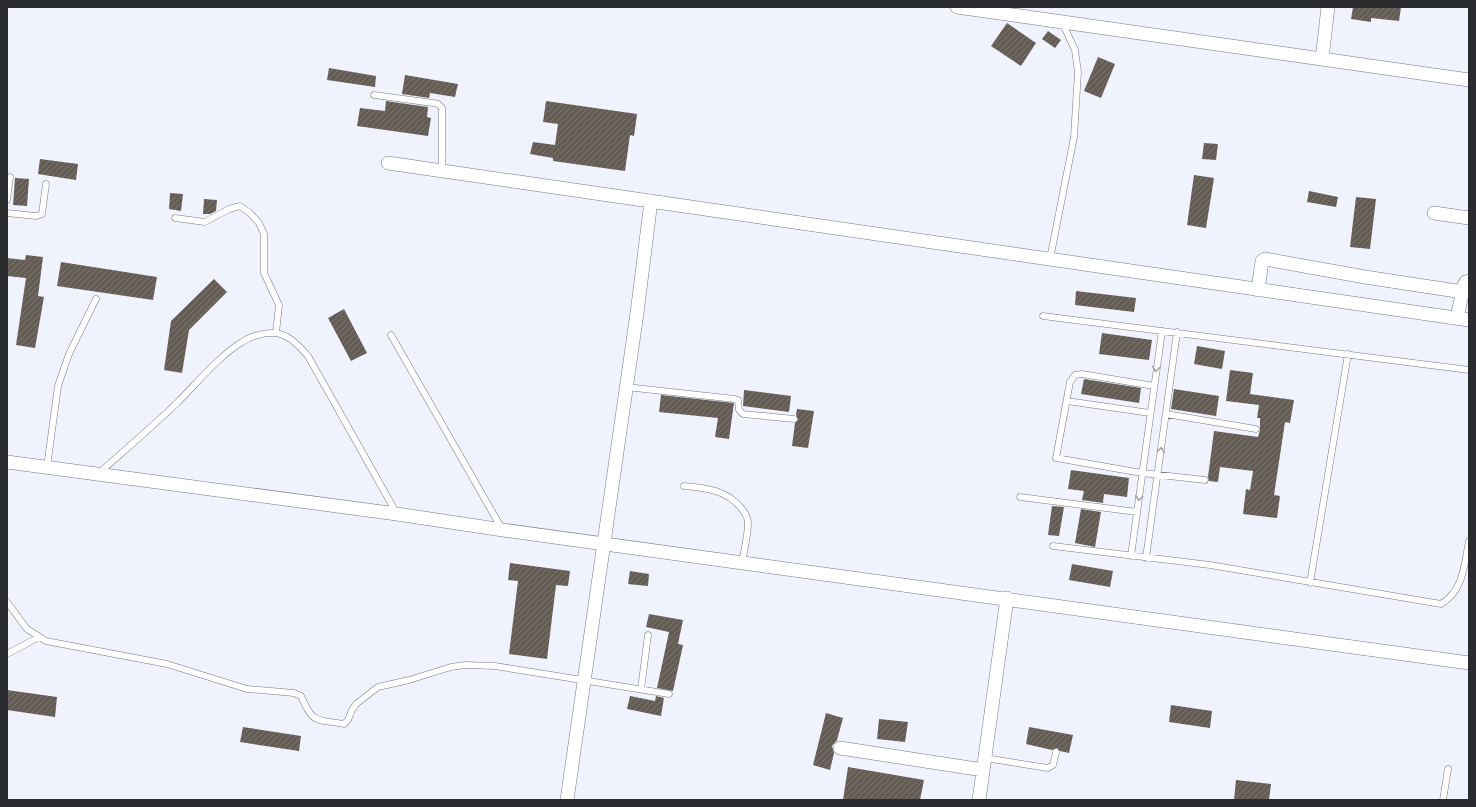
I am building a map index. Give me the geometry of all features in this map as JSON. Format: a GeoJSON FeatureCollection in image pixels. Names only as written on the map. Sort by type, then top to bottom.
{"type":"FeatureCollection","features":[{"type":"Feature","properties":{"kind":"street"},"geometry":{"type":"LineString","coordinates":[[957,7],[1469,80]]}},
{"type":"Feature","properties":{"kind":"street"},"geometry":{"type":"LineString","coordinates":[[1322,59],[1328,7]]}},
{"type":"Feature","properties":{"kind":"street"},"geometry":{"type":"LineString","coordinates":[[388,163],[1050,260],[1258,290],[1463,319],[1466,287],[1365,277],[1266,258],[1262,261],[1258,290]]}},
{"type":"Feature","properties":{"kind":"street"},"geometry":{"type":"LineString","coordinates":[[567,800],[651,201]]}},
{"type":"Feature","properties":{"kind":"street"},"geometry":{"type":"LineString","coordinates":[[1434,213],[1469,218]]}},
{"type":"Feature","properties":{"kind":"street"},"geometry":{"type":"LineString","coordinates":[[7,462],[397,514],[603,544],[1007,598],[1469,663]]}},
{"type":"Feature","properties":{"kind":"street"},"geometry":{"type":"LineString","coordinates":[[979,800],[1007,598]]}},
{"type":"Feature","properties":{"kind":"street"},"geometry":{"type":"LineString","coordinates":[[840,748],[984,764]]}},
{"type":"Feature","properties":{"kind":"lane"},"geometry":{"type":"LineString","coordinates":[[1050,260],[1074,137],[1078,72],[1075,50],[1062,22]]}},
{"type":"Feature","properties":{"kind":"lane"},"geometry":{"type":"LineString","coordinates":[[374,95],[433,103],[441,106],[442,171]]}},
{"type":"Feature","properties":{"kind":"lane"},"geometry":{"type":"LineString","coordinates":[[7,200],[10,177]]}},
{"type":"Feature","properties":{"kind":"lane"},"geometry":{"type":"LineString","coordinates":[[7,213],[36,216],[42,214],[46,184]]}},
{"type":"Feature","properties":{"kind":"lane"},"geometry":{"type":"LineString","coordinates":[[175,218],[205,222],[230,208],[240,206],[250,213],[259,224],[264,234],[264,273],[279,305],[276,333]]}},
{"type":"Feature","properties":{"kind":"lane"},"geometry":{"type":"LineString","coordinates":[[47,467],[58,386],[69,354],[96,299]]}},
{"type":"Feature","properties":{"kind":"lane"},"geometry":{"type":"LineString","coordinates":[[1043,316],[1469,370]]}},
{"type":"Feature","properties":{"kind":"lane"},"geometry":{"type":"LineString","coordinates":[[1131,556],[1162,330]]}},
{"type":"Feature","properties":{"kind":"lane"},"geometry":{"type":"LineString","coordinates":[[1146,558],[1176,332]]}},
{"type":"Feature","properties":{"kind":"lane"},"geometry":{"type":"LineString","coordinates":[[98,474],[162,417],[242,341],[257,336],[276,333],[289,338],[308,356],[397,514]]}},
{"type":"Feature","properties":{"kind":"lane"},"geometry":{"type":"LineString","coordinates":[[390,335],[503,530]]}},
{"type":"Feature","properties":{"kind":"lane"},"geometry":{"type":"LineString","coordinates":[[1310,583],[1348,354]]}},
{"type":"Feature","properties":{"kind":"lane"},"geometry":{"type":"LineString","coordinates":[[1154,386],[1082,374],[1075,375],[1070,382],[1056,458],[1142,473],[1205,480]]}},
{"type":"Feature","properties":{"kind":"lane"},"geometry":{"type":"LineString","coordinates":[[626,387],[735,398],[738,400],[739,410],[743,414],[794,419]]}},
{"type":"Feature","properties":{"kind":"lane"},"geometry":{"type":"LineString","coordinates":[[1067,401],[1150,414]]}},
{"type":"Feature","properties":{"kind":"lane"},"geometry":{"type":"LineString","coordinates":[[1166,414],[1256,429]]}},
{"type":"Feature","properties":{"kind":"lane"},"geometry":{"type":"LineString","coordinates":[[684,486],[705,488],[725,494],[736,500],[746,514],[748,522],[742,563]]}},
{"type":"Feature","properties":{"kind":"lane"},"geometry":{"type":"LineString","coordinates":[[1020,497],[1137,512]]}},
{"type":"Feature","properties":{"kind":"lane"},"geometry":{"type":"LineString","coordinates":[[1053,546],[1210,565],[1440,604],[1451,598],[1460,582],[1467,563],[1469,541]]}},
{"type":"Feature","properties":{"kind":"lane"},"geometry":{"type":"LineString","coordinates":[[7,602],[27,629],[46,641],[168,664],[247,689],[294,693],[301,696],[308,712],[312,717],[344,724],[348,720],[356,704],[378,687],[427,676],[451,666],[495,666],[669,694]]}},
{"type":"Feature","properties":{"kind":"lane"},"geometry":{"type":"LineString","coordinates":[[641,689],[648,634]]}},
{"type":"Feature","properties":{"kind":"lane"},"geometry":{"type":"LineString","coordinates":[[7,654],[39,637]]}},
{"type":"Feature","properties":{"kind":"lane"},"geometry":{"type":"LineString","coordinates":[[984,764],[1048,768],[1053,765],[1056,752]]}},
{"type":"Feature","properties":{"kind":"lane"},"geometry":{"type":"LineString","coordinates":[[1444,800],[1448,769]]}},
{"type":"Feature","properties":{"kind":"building"},"geometry":{"type":"Polygon","coordinates":[[[1353,7],[1401,7],[1399,21],[1371,18],[1371,22],[1351,19],[1353,7]]]}},
{"type":"Feature","properties":{"kind":"building"},"geometry":{"type":"Polygon","coordinates":[[[1007,23],[1036,43],[1021,66],[991,46],[1007,23]]]}},
{"type":"Feature","properties":{"kind":"building"},"geometry":{"type":"Polygon","coordinates":[[[1048,31],[1061,40],[1055,48],[1042,39],[1048,31]]]}},
{"type":"Feature","properties":{"kind":"building"},"geometry":{"type":"Polygon","coordinates":[[[1098,57],[1115,64],[1101,98],[1084,91],[1098,57]]]}},
{"type":"Feature","properties":{"kind":"building"},"geometry":{"type":"Polygon","coordinates":[[[329,68],[376,76],[375,87],[327,80],[329,68]]]}},
{"type":"Feature","properties":{"kind":"building"},"geometry":{"type":"Polygon","coordinates":[[[405,75],[458,84],[455,97],[430,93],[429,98],[402,94],[405,75]]]}},
{"type":"Feature","properties":{"kind":"building"},"geometry":{"type":"Polygon","coordinates":[[[386,101],[428,107],[427,117],[431,118],[428,136],[357,126],[360,108],[385,111],[386,101]]]}},
{"type":"Feature","properties":{"kind":"building"},"geometry":{"type":"Polygon","coordinates":[[[546,101],[637,114],[634,136],[630,135],[625,171],[553,161],[553,158],[530,154],[533,142],[555,145],[558,124],[543,122],[546,101]]]}},
{"type":"Feature","properties":{"kind":"building"},"geometry":{"type":"Polygon","coordinates":[[[1204,143],[1218,144],[1216,160],[1202,159],[1204,143]]]}},
{"type":"Feature","properties":{"kind":"building"},"geometry":{"type":"Polygon","coordinates":[[[40,159],[78,164],[76,180],[38,174],[40,159]]]}},
{"type":"Feature","properties":{"kind":"building"},"geometry":{"type":"Polygon","coordinates":[[[1194,175],[1214,178],[1206,228],[1187,225],[1194,175]]]}},
{"type":"Feature","properties":{"kind":"building"},"geometry":{"type":"Polygon","coordinates":[[[15,178],[29,179],[27,206],[13,205],[15,178]]]}},
{"type":"Feature","properties":{"kind":"building"},"geometry":{"type":"Polygon","coordinates":[[[1309,191],[1338,197],[1336,207],[1307,202],[1309,191]]]}},
{"type":"Feature","properties":{"kind":"building"},"geometry":{"type":"Polygon","coordinates":[[[170,193],[183,194],[181,211],[169,209],[170,193]]]}},
{"type":"Feature","properties":{"kind":"building"},"geometry":{"type":"Polygon","coordinates":[[[1356,197],[1376,199],[1370,249],[1350,247],[1356,197]]]}},
{"type":"Feature","properties":{"kind":"building"},"geometry":{"type":"Polygon","coordinates":[[[204,199],[217,200],[216,211],[210,214],[203,214],[204,199]]]}},
{"type":"Feature","properties":{"kind":"building"},"geometry":{"type":"Polygon","coordinates":[[[26,255],[43,257],[38,296],[44,297],[35,348],[16,345],[26,278],[7,276],[7,258],[25,260],[26,255]]]}},
{"type":"Feature","properties":{"kind":"building"},"geometry":{"type":"Polygon","coordinates":[[[61,262],[157,277],[153,300],[57,286],[61,262]]]}},
{"type":"Feature","properties":{"kind":"building"},"geometry":{"type":"Polygon","coordinates":[[[214,279],[227,292],[189,330],[182,373],[164,370],[171,321],[214,279]]]}},
{"type":"Feature","properties":{"kind":"building"},"geometry":{"type":"Polygon","coordinates":[[[1076,291],[1136,298],[1134,312],[1075,305],[1076,291]]]}},
{"type":"Feature","properties":{"kind":"building"},"geometry":{"type":"Polygon","coordinates":[[[344,309],[367,353],[351,361],[328,318],[344,309]]]}},
{"type":"Feature","properties":{"kind":"building"},"geometry":{"type":"Polygon","coordinates":[[[1102,333],[1152,340],[1149,360],[1099,354],[1102,333]]]}},
{"type":"Feature","properties":{"kind":"building"},"geometry":{"type":"Polygon","coordinates":[[[1197,346],[1225,351],[1222,369],[1194,364],[1197,346]]]}},
{"type":"Feature","properties":{"kind":"building"},"geometry":{"type":"Polygon","coordinates":[[[1230,370],[1253,373],[1250,394],[1294,400],[1290,423],[1285,422],[1274,495],[1280,496],[1277,518],[1243,514],[1246,489],[1250,490],[1253,471],[1220,467],[1218,482],[1209,481],[1208,477],[1214,431],[1258,437],[1260,430],[1260,418],[1257,418],[1259,405],[1226,401],[1230,370]]]}},
{"type":"Feature","properties":{"kind":"building"},"geometry":{"type":"Polygon","coordinates":[[[1084,379],[1141,388],[1139,403],[1081,394],[1084,379]]]}},
{"type":"Feature","properties":{"kind":"building"},"geometry":{"type":"Polygon","coordinates":[[[1174,389],[1219,396],[1216,416],[1171,409],[1174,389]]]}},
{"type":"Feature","properties":{"kind":"building"},"geometry":{"type":"Polygon","coordinates":[[[744,390],[791,396],[789,412],[743,406],[744,390]]]}},
{"type":"Feature","properties":{"kind":"building"},"geometry":{"type":"Polygon","coordinates":[[[661,395],[734,403],[729,439],[715,437],[718,418],[659,412],[661,395]]]}},
{"type":"Feature","properties":{"kind":"building"},"geometry":{"type":"Polygon","coordinates":[[[797,409],[814,411],[808,448],[792,446],[795,423],[798,420],[796,415],[797,409]]]}},
{"type":"Feature","properties":{"kind":"building"},"geometry":{"type":"Polygon","coordinates":[[[1071,470],[1129,478],[1127,497],[1104,494],[1103,503],[1082,500],[1084,491],[1068,489],[1071,470]]]}},
{"type":"Feature","properties":{"kind":"building"},"geometry":{"type":"Polygon","coordinates":[[[1052,506],[1064,507],[1059,536],[1048,535],[1052,506]]]}},
{"type":"Feature","properties":{"kind":"building"},"geometry":{"type":"Polygon","coordinates":[[[1081,509],[1101,512],[1095,547],[1075,543],[1081,509]]]}},
{"type":"Feature","properties":{"kind":"building"},"geometry":{"type":"Polygon","coordinates":[[[510,563],[570,571],[568,586],[556,585],[547,659],[509,654],[518,581],[508,580],[510,563]]]}},
{"type":"Feature","properties":{"kind":"building"},"geometry":{"type":"Polygon","coordinates":[[[1072,564],[1113,571],[1110,587],[1069,580],[1072,564]]]}},
{"type":"Feature","properties":{"kind":"building"},"geometry":{"type":"Polygon","coordinates":[[[630,571],[649,574],[648,586],[628,584],[630,571]]]}},
{"type":"Feature","properties":{"kind":"building"},"geometry":{"type":"Polygon","coordinates":[[[649,614],[683,620],[678,644],[683,645],[673,691],[657,688],[669,632],[646,627],[649,614]]]}},
{"type":"Feature","properties":{"kind":"building"},"geometry":{"type":"Polygon","coordinates":[[[7,690],[57,697],[55,717],[7,710],[7,690]]]}},
{"type":"Feature","properties":{"kind":"building"},"geometry":{"type":"Polygon","coordinates":[[[630,696],[655,701],[656,696],[664,698],[661,716],[627,709],[630,696]]]}},
{"type":"Feature","properties":{"kind":"building"},"geometry":{"type":"Polygon","coordinates":[[[1171,705],[1212,711],[1210,728],[1169,722],[1171,705]]]}},
{"type":"Feature","properties":{"kind":"building"},"geometry":{"type":"Polygon","coordinates":[[[826,713],[843,718],[837,740],[832,746],[834,753],[830,770],[813,765],[826,713]]]}},
{"type":"Feature","properties":{"kind":"building"},"geometry":{"type":"Polygon","coordinates":[[[879,719],[908,722],[905,742],[877,739],[879,719]]]}},
{"type":"Feature","properties":{"kind":"building"},"geometry":{"type":"Polygon","coordinates":[[[243,727],[301,736],[299,751],[240,742],[243,727]]]}},
{"type":"Feature","properties":{"kind":"building"},"geometry":{"type":"Polygon","coordinates":[[[1029,727],[1073,735],[1069,753],[1060,751],[1057,748],[1052,750],[1026,744],[1029,727]]]}},
{"type":"Feature","properties":{"kind":"building"},"geometry":{"type":"Polygon","coordinates":[[[848,767],[924,780],[920,800],[843,800],[848,767]]]}},
{"type":"Feature","properties":{"kind":"building"},"geometry":{"type":"Polygon","coordinates":[[[1236,780],[1271,784],[1269,800],[1234,800],[1236,780]]]}}]}
